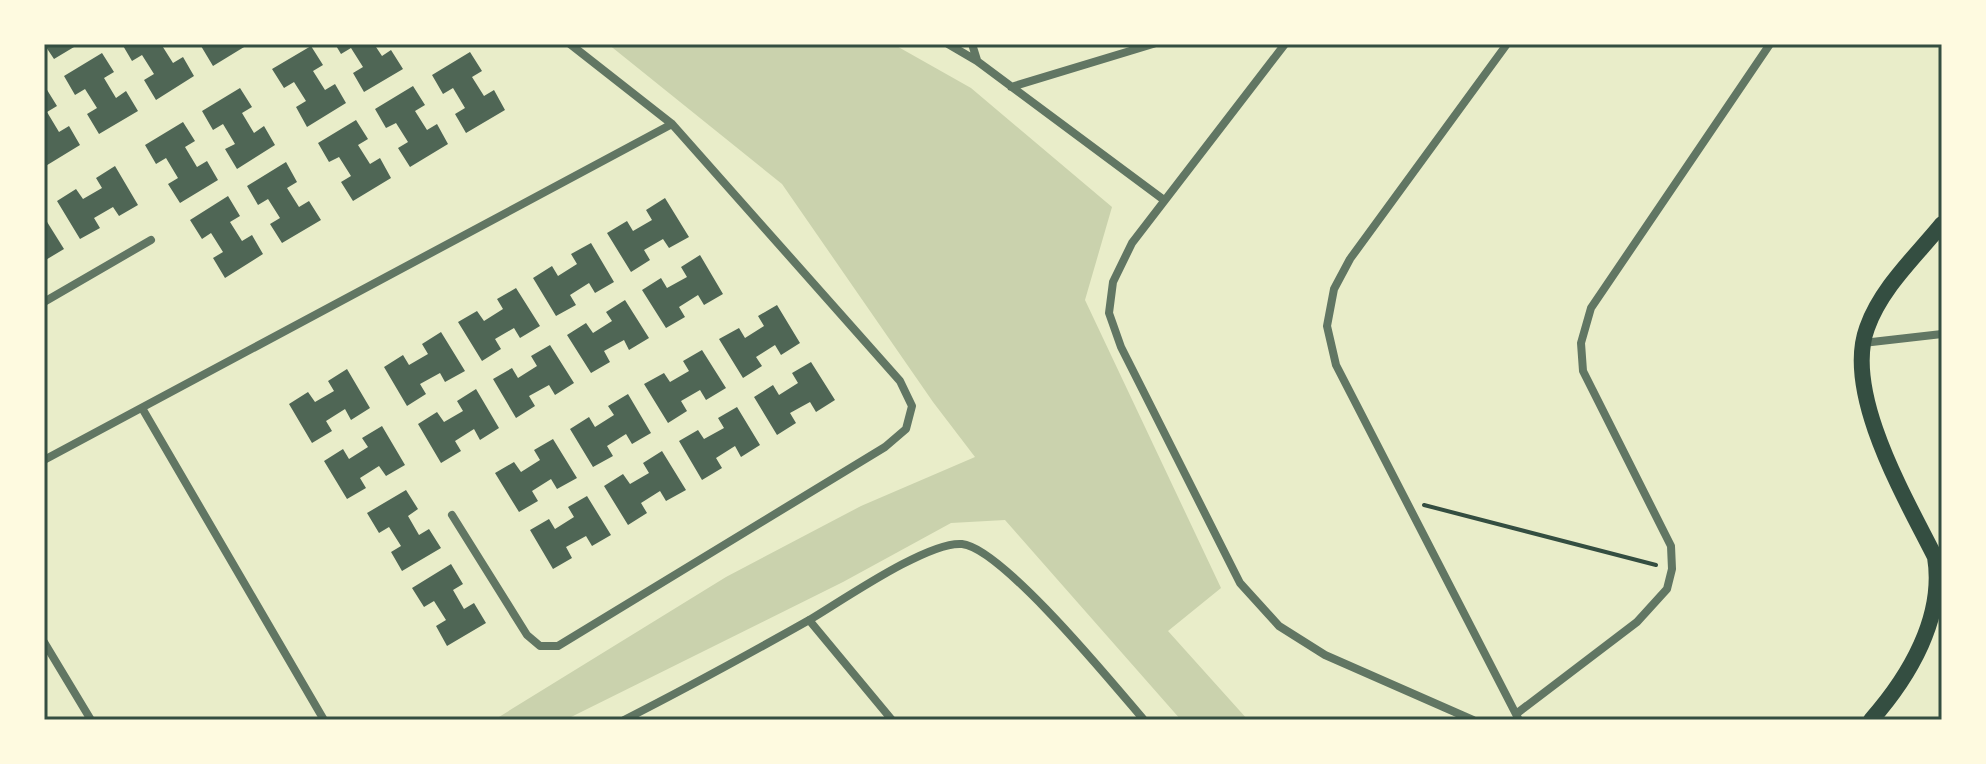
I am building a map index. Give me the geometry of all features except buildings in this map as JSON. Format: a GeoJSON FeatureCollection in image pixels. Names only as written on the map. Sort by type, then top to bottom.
{"type":"FeatureCollection","features":[{"type":"Feature","properties":{"kind":"main road"},"geometry":{"type":"LineString","coordinates":[[1871,720],[1897,691],[1922,643],[1937,596],[1938,575],[1935,557],[1883,452],[1864,390],[1862,343],[1882,297],[1942,224]]}},
{"type":"Feature","properties":{"kind":"street"},"geometry":{"type":"LineString","coordinates":[[452,515],[527,635],[540,646],[558,646],[885,447],[906,429],[912,406],[900,381],[672,124],[570,44]]}},
{"type":"Feature","properties":{"kind":"street"},"geometry":{"type":"LineString","coordinates":[[948,44],[977,61],[1164,200]]}},
{"type":"Feature","properties":{"kind":"street"},"geometry":{"type":"LineString","coordinates":[[972,44],[977,61]]}},
{"type":"Feature","properties":{"kind":"street"},"geometry":{"type":"LineString","coordinates":[[1011,87],[1153,44]]}},
{"type":"Feature","properties":{"kind":"street"},"geometry":{"type":"LineString","coordinates":[[1285,44],[1132,243],[1113,282],[1109,313],[1121,347],[1240,583],[1279,626],[1325,655],[1473,720]]}},
{"type":"Feature","properties":{"kind":"street"},"geometry":{"type":"LineString","coordinates":[[1507,44],[1350,259],[1334,289],[1327,326],[1336,365],[1518,717],[1637,622],[1667,589],[1672,569],[1671,546],[1583,371],[1581,343],[1591,308],[1599,295],[1770,44]]}},
{"type":"Feature","properties":{"kind":"street"},"geometry":{"type":"LineString","coordinates":[[44,460],[672,124]]}},
{"type":"Feature","properties":{"kind":"street"},"geometry":{"type":"LineString","coordinates":[[44,302],[151,240]]}},
{"type":"Feature","properties":{"kind":"street"},"geometry":{"type":"LineString","coordinates":[[1862,343],[1942,334]]}},
{"type":"Feature","properties":{"kind":"street"},"geometry":{"type":"LineString","coordinates":[[142,408],[324,720]]}},
{"type":"Feature","properties":{"kind":"street"},"geometry":{"type":"LineString","coordinates":[[624,720],[639,717],[927,553],[941,547],[964,544],[995,560],[1064,629],[1144,720]]}},
{"type":"Feature","properties":{"kind":"street"},"geometry":{"type":"LineString","coordinates":[[809,620],[892,720]]}},
{"type":"Feature","properties":{"kind":"street"},"geometry":{"type":"LineString","coordinates":[[44,642],[91,720]]}},
{"type":"Feature","properties":{"kind":"path"},"geometry":{"type":"LineString","coordinates":[[1406,500],[1672,569]]}},
{"type":"Feature","properties":{"kind":"green space"},"geometry":{"type":"Polygon","coordinates":[[[608,44],[893,44],[971,88],[1112,207],[1085,300],[1221,588],[1168,631],[1248,720],[1181,720],[1005,520],[951,523],[843,582],[565,720],[494,720],[726,577],[861,506],[975,457],[933,402],[782,184],[608,44]]]}}]}
